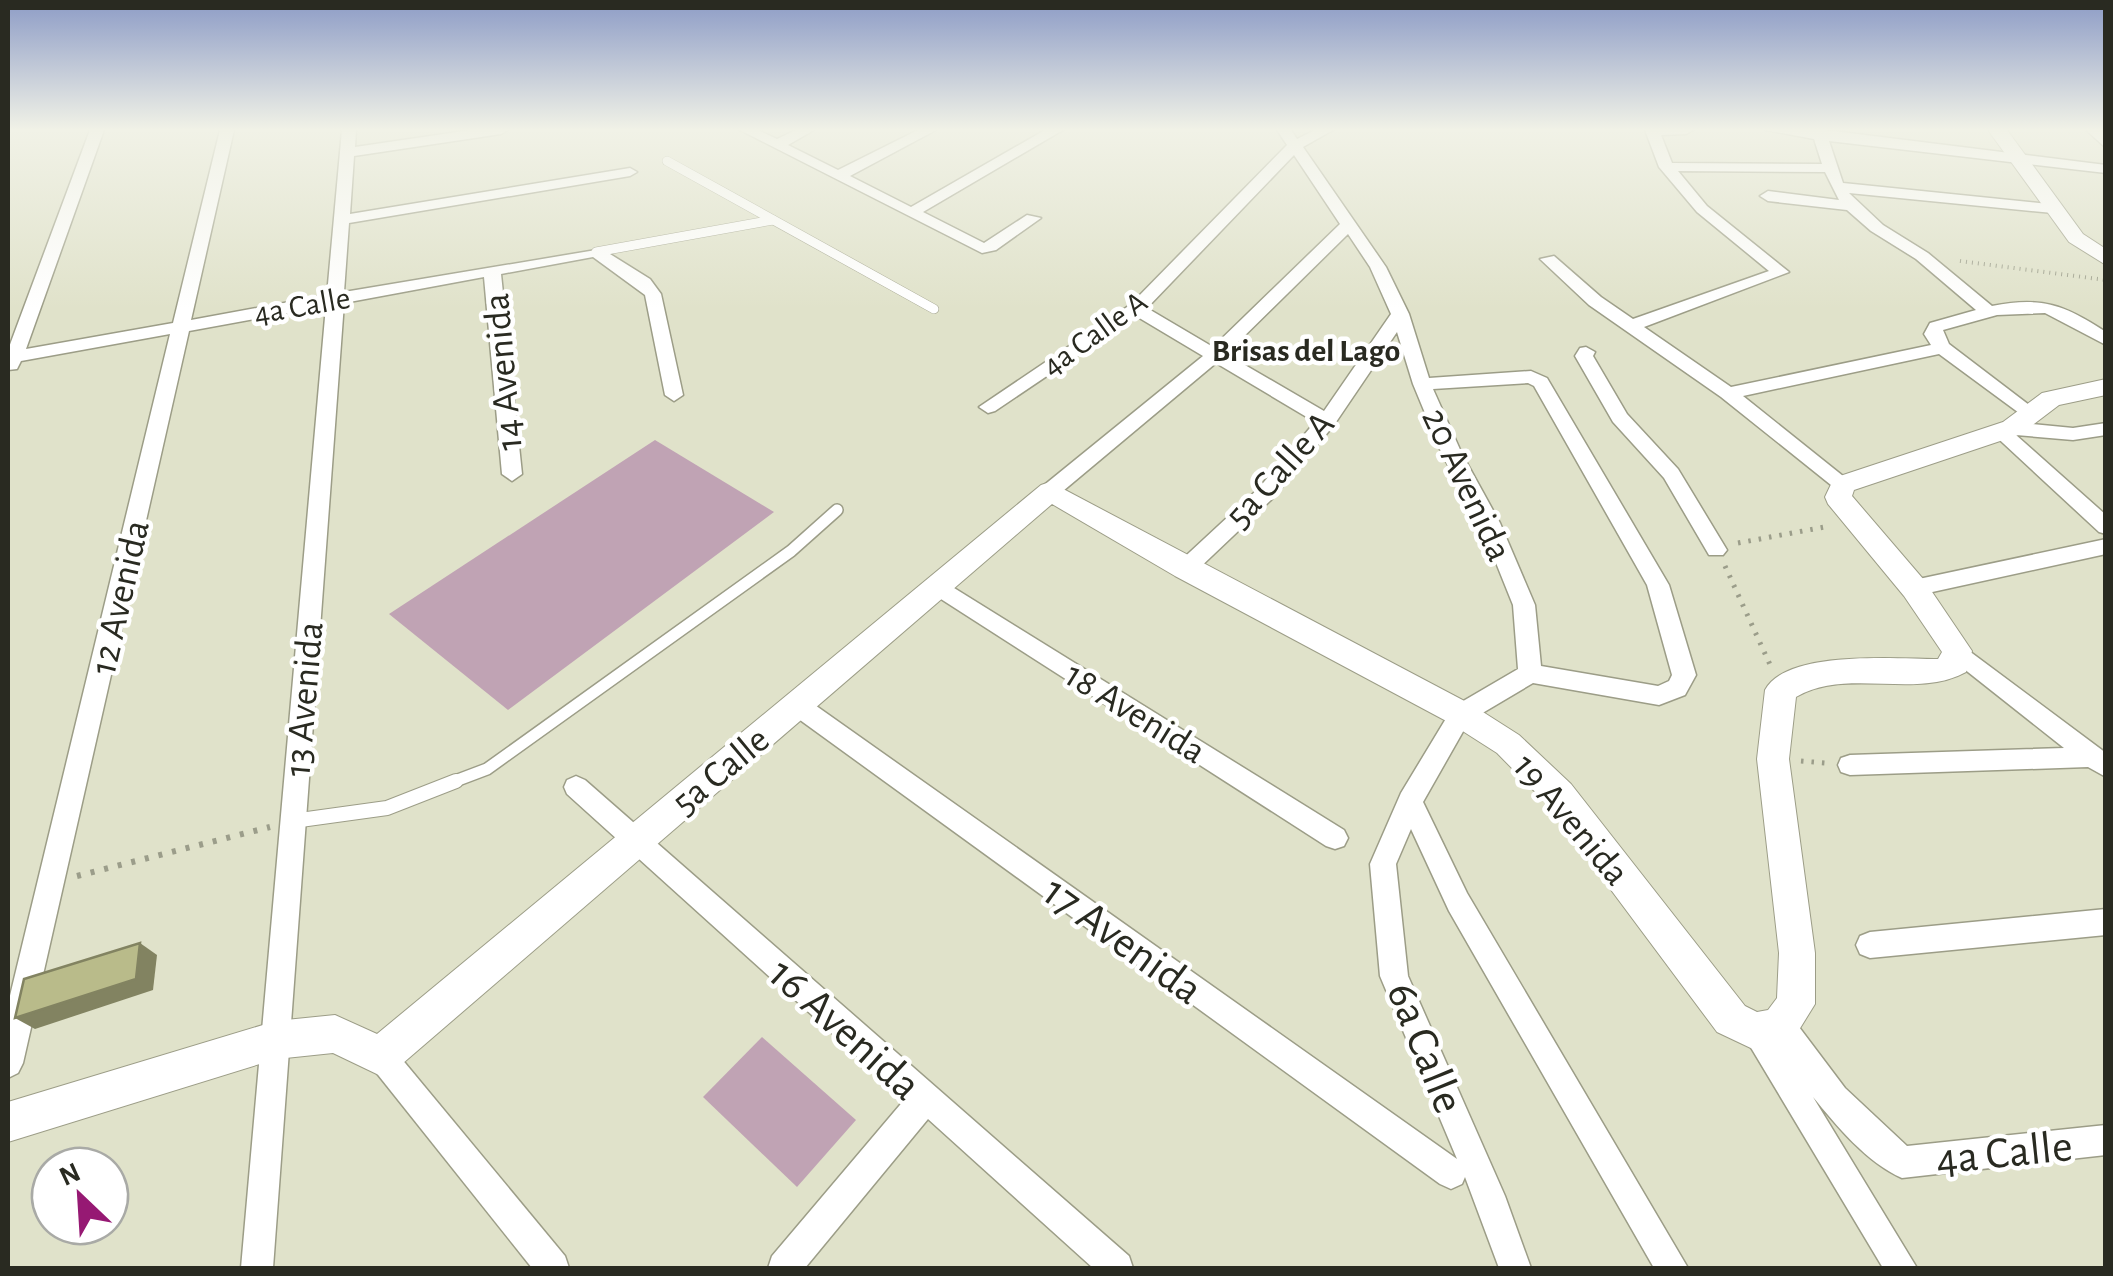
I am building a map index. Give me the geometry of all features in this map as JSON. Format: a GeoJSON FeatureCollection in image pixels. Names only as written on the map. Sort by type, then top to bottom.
{"type":"FeatureCollection","features":[{"type":"Feature","properties":{"kind":"street"},"geometry":{"type":"LineString","coordinates":[[10,362],[75,190]]}},
{"type":"Feature","properties":{"kind":"street","name":"12 Avenida"},"geometry":{"type":"LineString","coordinates":[[8,1063],[214,190]]}},
{"type":"Feature","properties":{"kind":"street","name":"13 Avenida"},"geometry":{"type":"LineString","coordinates":[[257,1268],[344,190]]}},
{"type":"Feature","properties":{"kind":"street"},"geometry":{"type":"LineString","coordinates":[[342,220],[525,190]]}},
{"type":"Feature","properties":{"kind":"street"},"geometry":{"type":"LineString","coordinates":[[866,190],[982,248],[990,247],[1033,218]]}},
{"type":"Feature","properties":{"kind":"street"},"geometry":{"type":"LineString","coordinates":[[913,212],[952,190]]}},
{"type":"Feature","properties":{"kind":"street","name":"4a Calle A"},"geometry":{"type":"LineString","coordinates":[[988,407],[1136,308],[1243,190]]}},
{"type":"Feature","properties":{"kind":"street","name":"20 Avenida"},"geometry":{"type":"LineString","coordinates":[[1325,190],[1378,267],[1400,314],[1422,384],[1452,454],[1490,523],[1524,605],[1530,674]]}},
{"type":"Feature","properties":{"kind":"street"},"geometry":{"type":"LineString","coordinates":[[1630,326],[1781,272],[1702,209],[1685,190]]}},
{"type":"Feature","properties":{"kind":"street"},"geometry":{"type":"LineString","coordinates":[[1839,190],[1876,228],[1922,256],[1987,310]]}},
{"type":"Feature","properties":{"kind":"street"},"geometry":{"type":"LineString","coordinates":[[1863,190],[2053,208]]}},
{"type":"Feature","properties":{"kind":"street"},"geometry":{"type":"LineString","coordinates":[[2040,190],[2076,238],[2101,252]]}},
{"type":"Feature","properties":{"kind":"street"},"geometry":{"type":"LineString","coordinates":[[1768,196],[1852,206]]}},
{"type":"Feature","properties":{"kind":"street","name":"5a Calle"},"geometry":{"type":"LineString","coordinates":[[382,1056],[1216,355],[1349,224]]}},
{"type":"Feature","properties":{"kind":"street"},"geometry":{"type":"LineString","coordinates":[[596,252],[644,283],[653,294],[674,395]]}},
{"type":"Feature","properties":{"kind":"street","name":"4a Calle"},"geometry":{"type":"LineString","coordinates":[[10,362],[183,326],[596,252]]}},
{"type":"Feature","properties":{"kind":"street"},"geometry":{"type":"LineString","coordinates":[[1548,260],[1843,484]]}},
{"type":"Feature","properties":{"kind":"street","name":"14 Avenida"},"geometry":{"type":"LineString","coordinates":[[492,270],[512,474]]}},
{"type":"Feature","properties":{"kind":"street"},"geometry":{"type":"LineString","coordinates":[[1136,308],[1327,420]]}},
{"type":"Feature","properties":{"kind":"street"},"geometry":{"type":"LineString","coordinates":[[2106,340],[2056,310],[1987,310],[1936,326],[1934,334],[1942,348],[2106,527]]}},
{"type":"Feature","properties":{"kind":"street","name":"5a Calle A"},"geometry":{"type":"LineString","coordinates":[[1185,569],[1265,494],[1327,420],[1400,314]]}},
{"type":"Feature","properties":{"kind":"street"},"geometry":{"type":"LineString","coordinates":[[1728,393],[1942,348]]}},
{"type":"Feature","properties":{"kind":"street"},"geometry":{"type":"LineString","coordinates":[[1586,352],[1620,418],[1671,474],[1716,550]]}},
{"type":"Feature","properties":{"kind":"street"},"geometry":{"type":"LineString","coordinates":[[1422,384],[1531,377],[1541,382],[1658,585],[1684,674],[1676,688],[1659,696],[1530,674],[1461,714]]}},
{"type":"Feature","properties":{"kind":"street"},"geometry":{"type":"LineString","coordinates":[[2099,762],[1957,651],[1914,588],[1838,497],[1843,484],[2014,425],[2051,398],[2106,386]]}},
{"type":"Feature","properties":{"kind":"street"},"geometry":{"type":"LineString","coordinates":[[2014,425],[2073,434],[2106,429]]}},
{"type":"Feature","properties":{"kind":"street","name":"19 Avenida"},"geometry":{"type":"LineString","coordinates":[[1050,491],[1185,569],[1461,714],[1508,744],[1544,776],[1731,1020],[1768,1028],[1902,1268]]}},
{"type":"Feature","properties":{"kind":"street"},"geometry":{"type":"LineString","coordinates":[[1914,588],[2106,546]]}},
{"type":"Feature","properties":{"kind":"street","name":"18 Avenida"},"geometry":{"type":"LineString","coordinates":[[938,586],[1335,838]]}},
{"type":"Feature","properties":{"kind":"street"},"geometry":{"type":"LineString","coordinates":[[1768,1028],[1796,1004],[1797,953],[1774,759],[1781,690],[1796,679],[1818,674],[1942,671],[1955,664],[1957,651]]}},
{"type":"Feature","properties":{"kind":"street","name":"17 Avenida"},"geometry":{"type":"LineString","coordinates":[[798,705],[1451,1173]]}},
{"type":"Feature","properties":{"kind":"street","name":"6a Calle"},"geometry":{"type":"LineString","coordinates":[[1461,714],[1410,801],[1383,864],[1394,976],[1494,1208],[1515,1268]]}},
{"type":"Feature","properties":{"kind":"street"},"geometry":{"type":"LineString","coordinates":[[1850,765],[2099,762]]}},
{"type":"Feature","properties":{"kind":"street","name":"16 Avenida"},"geometry":{"type":"LineString","coordinates":[[576,787],[1117,1268]]}},
{"type":"Feature","properties":{"kind":"street"},"geometry":{"type":"LineString","coordinates":[[1410,801],[1458,902],[1672,1268]]}},
{"type":"Feature","properties":{"kind":"street"},"geometry":{"type":"LineString","coordinates":[[1870,945],[2106,922]]}},
{"type":"Feature","properties":{"kind":"street","name":"4a Calle"},"geometry":{"type":"LineString","coordinates":[[1768,1028],[1857,1126],[1902,1162],[2106,1140]]}},
{"type":"Feature","properties":{"kind":"street"},"geometry":{"type":"LineString","coordinates":[[8,1122],[276,1040],[335,1034],[382,1056],[553,1268]]}},
{"type":"Feature","properties":{"kind":"street"},"geometry":{"type":"LineString","coordinates":[[784,1268],[926,1099]]}},
{"type":"Feature","properties":{"kind":"lane"},"geometry":{"type":"LineString","coordinates":[[718,190],[934,310]]}},
{"type":"Feature","properties":{"kind":"lane"},"geometry":{"type":"LineString","coordinates":[[596,252],[773,220]]}},
{"type":"Feature","properties":{"kind":"lane"},"geometry":{"type":"LineString","coordinates":[[293,821],[387,808],[487,769],[791,551],[836,510]]}},
{"type":"Feature","properties":{"kind":"path"},"geometry":{"type":"LineString","coordinates":[[1922,256],[2106,280]]}},
{"type":"Feature","properties":{"kind":"path"},"geometry":{"type":"LineString","coordinates":[[1781,690],[1716,550],[1760,536],[1858,522]]}},
{"type":"Feature","properties":{"kind":"path"},"geometry":{"type":"LineString","coordinates":[[1774,759],[1850,765]]}},
{"type":"Feature","properties":{"kind":"path"},"geometry":{"type":"LineString","coordinates":[[50,883],[293,821]]}},
{"type":"Feature","properties":{"kind":"shaded area"},"geometry":{"type":"Polygon","coordinates":[[[655,440],[774,512],[508,710],[389,614],[655,440]]]}},
{"type":"Feature","properties":{"kind":"shaded area"},"geometry":{"type":"Polygon","coordinates":[[[762,1037],[856,1120],[797,1187],[703,1097],[762,1037]]]}},
{"type":"Feature","properties":{"kind":"building"},"geometry":{"type":"Polygon","coordinates":[[[140,943],[136,979],[15,1018],[24,979],[140,943]]]}},
{"type":"Feature","properties":{"kind":"district","name":"Brisas del Lago"},"geometry":{"type":"Point","coordinates":[1306,350]}}]}
